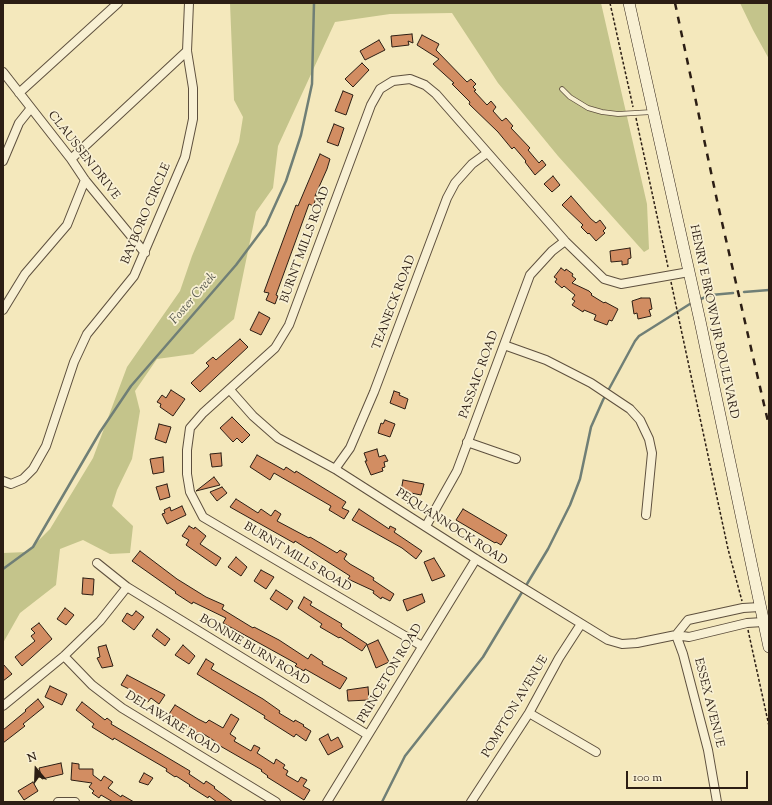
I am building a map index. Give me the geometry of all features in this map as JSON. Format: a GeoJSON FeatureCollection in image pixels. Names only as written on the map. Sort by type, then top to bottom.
{"type":"FeatureCollection","features":[{"type":"Feature","properties":{"kind":"main road","name":"HENRY E BROWN JR BOULEVARD"},"geometry":{"type":"LineString","coordinates":[[629,3],[689,272],[769,647]]}},
{"type":"Feature","properties":{"kind":"street"},"geometry":{"type":"LineString","coordinates":[[19,93],[118,3]]}},
{"type":"Feature","properties":{"kind":"street","name":"BAYBORO CIRCLE"},"geometry":{"type":"LineString","coordinates":[[3,481],[11,484],[23,479],[33,469],[46,446],[74,362],[87,334],[134,276],[185,157],[192,119],[193,88],[187,52],[189,3]]}},
{"type":"Feature","properties":{"kind":"street"},"geometry":{"type":"LineString","coordinates":[[71,159],[187,52]]}},
{"type":"Feature","properties":{"kind":"street","name":"CLAUSSEN DRIVE"},"geometry":{"type":"LineString","coordinates":[[3,72],[71,159],[85,180],[145,253]]}},
{"type":"Feature","properties":{"kind":"street","name":"BURNT MILLS ROAD"},"geometry":{"type":"LineString","coordinates":[[422,646],[204,517],[190,492],[187,474],[187,450],[190,428],[202,413],[230,390],[275,348],[290,325],[371,105],[380,89],[393,81],[410,80],[425,85],[436,94],[565,241],[604,279],[621,284],[670,277],[689,272]]}},
{"type":"Feature","properties":{"kind":"street"},"geometry":{"type":"LineString","coordinates":[[3,161],[19,123],[31,108]]}},
{"type":"Feature","properties":{"kind":"street","name":"TEANECK ROAD"},"geometry":{"type":"LineString","coordinates":[[334,469],[350,448],[374,392],[447,198],[455,183],[472,164],[487,153]]}},
{"type":"Feature","properties":{"kind":"street"},"geometry":{"type":"LineString","coordinates":[[3,310],[25,274],[67,225],[85,180]]}},
{"type":"Feature","properties":{"kind":"street","name":"PASSAIC ROAD"},"geometry":{"type":"LineString","coordinates":[[426,526],[457,471],[530,275],[552,251],[565,241]]}},
{"type":"Feature","properties":{"kind":"street"},"geometry":{"type":"LineString","coordinates":[[504,345],[546,360],[591,383],[630,409],[640,420],[652,453],[646,515]]}},
{"type":"Feature","properties":{"kind":"street","name":"PEQUANNOCK ROAD"},"geometry":{"type":"LineString","coordinates":[[230,390],[253,416],[278,438],[334,469],[608,640],[622,644],[637,643],[676,635],[689,637],[747,623],[763,622]]}},
{"type":"Feature","properties":{"kind":"street"},"geometry":{"type":"LineString","coordinates":[[467,442],[516,459]]}},
{"type":"Feature","properties":{"kind":"street","name":"PRINCETON ROAD"},"geometry":{"type":"LineString","coordinates":[[327,802],[476,559]]}},
{"type":"Feature","properties":{"kind":"street","name":"BONNIE BURN ROAD"},"geometry":{"type":"LineString","coordinates":[[97,563],[127,587],[368,735]]}},
{"type":"Feature","properties":{"kind":"street"},"geometry":{"type":"LineString","coordinates":[[3,706],[64,656],[100,621],[127,587]]}},
{"type":"Feature","properties":{"kind":"street"},"geometry":{"type":"LineString","coordinates":[[676,635],[688,620],[743,608],[760,607]]}},
{"type":"Feature","properties":{"kind":"street","name":"POMPTON AVENUE"},"geometry":{"type":"LineString","coordinates":[[474,801],[529,713],[558,658],[581,624]]}},
{"type":"Feature","properties":{"kind":"street","name":"ESSEX AVENUE"},"geometry":{"type":"LineString","coordinates":[[676,635],[684,654],[708,750],[717,802]]}},
{"type":"Feature","properties":{"kind":"street","name":"DELAWARE ROAD"},"geometry":{"type":"LineString","coordinates":[[64,656],[92,685],[122,708],[276,802]]}},
{"type":"Feature","properties":{"kind":"street"},"geometry":{"type":"LineString","coordinates":[[529,713],[596,752]]}},
{"type":"Feature","properties":{"kind":"street"},"geometry":{"type":"LineString","coordinates":[[58,802],[75,802]]}},
{"type":"Feature","properties":{"kind":"lane"},"geometry":{"type":"LineString","coordinates":[[562,89],[570,97],[588,108],[602,112],[635,114],[653,112]]}},
{"type":"Feature","properties":{"kind":"path"},"geometry":{"type":"LineString","coordinates":[[610,3],[728,549],[743,608]]}},
{"type":"Feature","properties":{"kind":"path"},"geometry":{"type":"LineString","coordinates":[[747,623],[769,726]]}},
{"type":"Feature","properties":{"kind":"green space"},"geometry":{"type":"Polygon","coordinates":[[[230,3],[601,3],[647,204],[649,249],[644,252],[558,156],[498,83],[452,13],[390,14],[335,22],[278,146],[273,188],[256,212],[234,319],[193,354],[157,359],[135,391],[140,411],[132,459],[117,490],[112,506],[133,526],[130,553],[110,554],[83,540],[60,549],[56,585],[20,613],[3,643],[3,553],[27,552],[50,529],[93,458],[127,367],[180,291],[192,256],[239,142],[243,117],[234,100],[230,3]]]}},
{"type":"Feature","properties":{"kind":"green space"},"geometry":{"type":"Polygon","coordinates":[[[740,3],[769,3],[769,59],[753,30],[740,3]]]}},
{"type":"Feature","properties":{"kind":"building"},"geometry":{"type":"Polygon","coordinates":[[[412,34],[413,43],[408,41],[409,45],[392,47],[391,36],[412,34]]]}},
{"type":"Feature","properties":{"kind":"building"},"geometry":{"type":"Polygon","coordinates":[[[422,35],[439,44],[436,50],[467,82],[471,79],[476,84],[473,87],[476,90],[474,91],[487,105],[491,101],[496,107],[493,111],[502,121],[506,118],[513,126],[511,128],[530,148],[528,150],[539,163],[542,160],[546,165],[535,175],[514,147],[512,149],[498,132],[469,104],[470,102],[452,84],[454,83],[433,64],[439,59],[417,45],[422,35]]]}},
{"type":"Feature","properties":{"kind":"building"},"geometry":{"type":"Polygon","coordinates":[[[379,40],[385,50],[365,60],[360,51],[379,40]]]}},
{"type":"Feature","properties":{"kind":"building"},"geometry":{"type":"Polygon","coordinates":[[[362,63],[369,70],[353,87],[345,79],[362,63]]]}},
{"type":"Feature","properties":{"kind":"building"},"geometry":{"type":"Polygon","coordinates":[[[343,91],[353,95],[346,115],[335,111],[343,91]]]}},
{"type":"Feature","properties":{"kind":"building"},"geometry":{"type":"Polygon","coordinates":[[[334,124],[344,128],[338,146],[327,142],[334,124]]]}},
{"type":"Feature","properties":{"kind":"building"},"geometry":{"type":"Polygon","coordinates":[[[320,154],[330,159],[327,169],[315,196],[317,196],[313,206],[309,204],[276,295],[278,296],[275,304],[266,300],[269,293],[264,292],[296,205],[298,206],[320,154]]]}},
{"type":"Feature","properties":{"kind":"building"},"geometry":{"type":"Polygon","coordinates":[[[553,176],[560,185],[552,192],[544,184],[553,176]]]}},
{"type":"Feature","properties":{"kind":"building"},"geometry":{"type":"Polygon","coordinates":[[[571,196],[591,219],[596,223],[600,220],[606,228],[603,231],[605,233],[596,241],[581,227],[583,225],[562,205],[571,196]]]}},
{"type":"Feature","properties":{"kind":"building"},"geometry":{"type":"Polygon","coordinates":[[[630,248],[631,258],[628,259],[628,264],[622,265],[622,261],[611,262],[610,251],[630,248]]]}},
{"type":"Feature","properties":{"kind":"building"},"geometry":{"type":"Polygon","coordinates":[[[561,268],[565,271],[566,269],[573,274],[572,276],[576,279],[572,283],[589,291],[592,294],[591,295],[604,303],[605,302],[618,309],[612,321],[609,320],[607,325],[594,320],[596,315],[584,310],[583,312],[572,305],[575,301],[572,299],[575,295],[564,286],[562,288],[555,282],[557,279],[554,277],[561,268]]]}},
{"type":"Feature","properties":{"kind":"building"},"geometry":{"type":"Polygon","coordinates":[[[641,298],[650,298],[652,309],[649,310],[651,316],[638,319],[637,313],[634,314],[632,301],[641,298]]]}},
{"type":"Feature","properties":{"kind":"building"},"geometry":{"type":"Polygon","coordinates":[[[259,312],[270,318],[261,335],[250,330],[259,312]]]}},
{"type":"Feature","properties":{"kind":"building"},"geometry":{"type":"Polygon","coordinates":[[[240,339],[248,347],[200,392],[191,383],[209,366],[206,363],[213,357],[216,360],[240,339]]]}},
{"type":"Feature","properties":{"kind":"building"},"geometry":{"type":"Polygon","coordinates":[[[171,390],[185,399],[173,416],[160,407],[161,404],[157,402],[162,395],[166,398],[171,390]]]}},
{"type":"Feature","properties":{"kind":"building"},"geometry":{"type":"Polygon","coordinates":[[[394,391],[400,393],[399,395],[408,399],[405,409],[390,403],[394,391]]]}},
{"type":"Feature","properties":{"kind":"building"},"geometry":{"type":"Polygon","coordinates":[[[232,417],[250,435],[242,443],[237,438],[233,442],[220,428],[232,417]]]}},
{"type":"Feature","properties":{"kind":"building"},"geometry":{"type":"Polygon","coordinates":[[[385,420],[395,424],[390,437],[378,433],[381,423],[383,424],[385,420]]]}},
{"type":"Feature","properties":{"kind":"building"},"geometry":{"type":"Polygon","coordinates":[[[159,424],[171,427],[166,443],[155,439],[159,424]]]}},
{"type":"Feature","properties":{"kind":"building"},"geometry":{"type":"Polygon","coordinates":[[[377,449],[379,457],[385,455],[388,461],[384,462],[385,467],[382,468],[383,471],[371,475],[365,461],[367,461],[364,453],[377,449]]]}},
{"type":"Feature","properties":{"kind":"building"},"geometry":{"type":"Polygon","coordinates":[[[221,453],[222,466],[212,467],[210,454],[221,453]]]}},
{"type":"Feature","properties":{"kind":"building"},"geometry":{"type":"Polygon","coordinates":[[[257,455],[284,470],[286,467],[295,473],[296,471],[346,502],[342,508],[349,511],[344,519],[329,510],[331,506],[274,473],[270,480],[250,467],[257,455]]]}},
{"type":"Feature","properties":{"kind":"building"},"geometry":{"type":"Polygon","coordinates":[[[163,457],[164,472],[153,474],[150,459],[163,457]]]}},
{"type":"Feature","properties":{"kind":"building"},"geometry":{"type":"Polygon","coordinates":[[[214,477],[220,485],[196,491],[214,477]]]}},
{"type":"Feature","properties":{"kind":"building"},"geometry":{"type":"Polygon","coordinates":[[[403,480],[424,484],[421,495],[401,491],[403,480]]]}},
{"type":"Feature","properties":{"kind":"building"},"geometry":{"type":"Polygon","coordinates":[[[167,484],[170,497],[160,500],[156,487],[167,484]]]}},
{"type":"Feature","properties":{"kind":"building"},"geometry":{"type":"Polygon","coordinates":[[[222,487],[227,493],[217,501],[210,492],[222,487]]]}},
{"type":"Feature","properties":{"kind":"building"},"geometry":{"type":"Polygon","coordinates":[[[236,499],[258,513],[261,509],[271,516],[275,510],[281,514],[277,521],[309,538],[310,537],[337,553],[340,550],[347,554],[344,559],[374,578],[373,580],[394,594],[390,601],[382,597],[381,599],[373,593],[374,591],[348,579],[350,576],[295,541],[294,543],[230,507],[236,499]]]}},
{"type":"Feature","properties":{"kind":"building"},"geometry":{"type":"Polygon","coordinates":[[[182,506],[186,515],[167,524],[162,514],[165,513],[164,510],[170,507],[171,511],[182,506]]]}},
{"type":"Feature","properties":{"kind":"building"},"geometry":{"type":"Polygon","coordinates":[[[359,509],[389,529],[390,526],[396,529],[394,532],[422,551],[416,559],[402,548],[352,520],[359,509]]]}},
{"type":"Feature","properties":{"kind":"building"},"geometry":{"type":"Polygon","coordinates":[[[463,509],[507,535],[501,545],[456,520],[463,509]]]}},
{"type":"Feature","properties":{"kind":"building"},"geometry":{"type":"Polygon","coordinates":[[[189,526],[194,529],[195,527],[206,536],[200,544],[221,558],[216,566],[186,545],[189,540],[182,536],[189,526]]]}},
{"type":"Feature","properties":{"kind":"building"},"geometry":{"type":"Polygon","coordinates":[[[140,551],[177,579],[206,597],[224,605],[222,609],[253,628],[254,627],[279,640],[308,659],[311,654],[323,662],[322,664],[347,678],[340,689],[305,669],[304,671],[295,666],[297,664],[223,623],[226,618],[193,602],[192,604],[175,593],[176,592],[132,561],[140,551]]]}},
{"type":"Feature","properties":{"kind":"building"},"geometry":{"type":"Polygon","coordinates":[[[236,557],[247,567],[241,576],[228,567],[236,557]]]}},
{"type":"Feature","properties":{"kind":"building"},"geometry":{"type":"Polygon","coordinates":[[[434,558],[445,576],[432,581],[424,562],[434,558]]]}},
{"type":"Feature","properties":{"kind":"building"},"geometry":{"type":"Polygon","coordinates":[[[261,570],[274,577],[266,589],[254,581],[261,570]]]}},
{"type":"Feature","properties":{"kind":"building"},"geometry":{"type":"Polygon","coordinates":[[[83,578],[94,579],[93,595],[82,594],[83,578]]]}},
{"type":"Feature","properties":{"kind":"building"},"geometry":{"type":"Polygon","coordinates":[[[276,590],[293,601],[287,610],[270,599],[276,590]]]}},
{"type":"Feature","properties":{"kind":"building"},"geometry":{"type":"Polygon","coordinates":[[[422,594],[425,602],[407,611],[403,600],[422,594]]]}},
{"type":"Feature","properties":{"kind":"building"},"geometry":{"type":"Polygon","coordinates":[[[304,597],[312,602],[310,605],[342,624],[341,626],[344,629],[367,644],[362,651],[340,637],[339,638],[320,627],[322,624],[298,608],[304,597]]]}},
{"type":"Feature","properties":{"kind":"building"},"geometry":{"type":"Polygon","coordinates":[[[65,608],[74,615],[66,625],[57,619],[65,608]]]}},
{"type":"Feature","properties":{"kind":"building"},"geometry":{"type":"Polygon","coordinates":[[[136,611],[144,617],[134,630],[122,621],[127,613],[132,616],[136,611]]]}},
{"type":"Feature","properties":{"kind":"building"},"geometry":{"type":"Polygon","coordinates":[[[39,623],[52,639],[22,666],[15,657],[35,641],[31,636],[35,633],[31,629],[39,623]]]}},
{"type":"Feature","properties":{"kind":"building"},"geometry":{"type":"Polygon","coordinates":[[[157,629],[170,639],[165,646],[152,636],[157,629]]]}},
{"type":"Feature","properties":{"kind":"building"},"geometry":{"type":"Polygon","coordinates":[[[378,640],[389,662],[376,668],[367,645],[378,640]]]}},
{"type":"Feature","properties":{"kind":"building"},"geometry":{"type":"Polygon","coordinates":[[[106,645],[113,666],[102,668],[97,658],[100,657],[98,647],[106,645]]]}},
{"type":"Feature","properties":{"kind":"building"},"geometry":{"type":"Polygon","coordinates":[[[183,645],[195,656],[189,664],[175,655],[183,645]]]}},
{"type":"Feature","properties":{"kind":"building"},"geometry":{"type":"Polygon","coordinates":[[[206,659],[214,664],[211,669],[263,699],[280,711],[279,713],[294,722],[295,720],[304,725],[303,726],[311,731],[306,741],[296,734],[294,737],[264,718],[265,716],[197,674],[206,659]]]}},
{"type":"Feature","properties":{"kind":"building"},"geometry":{"type":"Polygon","coordinates":[[[3,664],[12,674],[3,681],[3,664]]]}},
{"type":"Feature","properties":{"kind":"building"},"geometry":{"type":"Polygon","coordinates":[[[127,675],[165,695],[159,704],[151,698],[148,702],[121,685],[127,675]]]}},
{"type":"Feature","properties":{"kind":"building"},"geometry":{"type":"Polygon","coordinates":[[[50,686],[67,694],[62,705],[45,697],[50,686]]]}},
{"type":"Feature","properties":{"kind":"building"},"geometry":{"type":"Polygon","coordinates":[[[368,687],[369,700],[348,701],[347,690],[368,687]]]}},
{"type":"Feature","properties":{"kind":"building"},"geometry":{"type":"Polygon","coordinates":[[[38,699],[44,707],[23,724],[25,726],[3,743],[3,730],[38,699]]]}},
{"type":"Feature","properties":{"kind":"building"},"geometry":{"type":"Polygon","coordinates":[[[82,702],[105,720],[107,718],[112,722],[111,724],[190,771],[189,774],[204,784],[206,781],[233,802],[217,802],[209,796],[208,798],[176,776],[175,777],[166,771],[167,769],[92,727],[94,724],[76,710],[82,702]]]}},
{"type":"Feature","properties":{"kind":"building"},"geometry":{"type":"Polygon","coordinates":[[[175,705],[206,723],[209,720],[223,728],[231,714],[239,719],[230,734],[236,738],[234,741],[251,751],[254,745],[260,748],[257,753],[274,764],[276,759],[285,765],[283,768],[288,771],[286,775],[298,782],[301,777],[307,780],[303,786],[310,790],[304,800],[267,777],[268,776],[261,771],[262,770],[215,743],[216,742],[202,733],[200,735],[169,714],[175,705]]]}},
{"type":"Feature","properties":{"kind":"building"},"geometry":{"type":"Polygon","coordinates":[[[328,734],[331,741],[338,737],[343,747],[328,755],[319,739],[328,734]]]}},
{"type":"Feature","properties":{"kind":"building"},"geometry":{"type":"Polygon","coordinates":[[[61,763],[63,774],[42,779],[39,768],[61,763]]]}},
{"type":"Feature","properties":{"kind":"building"},"geometry":{"type":"Polygon","coordinates":[[[72,763],[79,764],[79,769],[93,769],[93,775],[101,781],[104,776],[113,782],[108,788],[121,797],[122,795],[134,802],[113,802],[101,795],[99,798],[92,793],[94,791],[89,787],[92,783],[71,780],[72,763]]]}},
{"type":"Feature","properties":{"kind":"building"},"geometry":{"type":"Polygon","coordinates":[[[144,773],[153,778],[148,785],[139,782],[144,773]]]}},
{"type":"Feature","properties":{"kind":"building"},"geometry":{"type":"Polygon","coordinates":[[[33,782],[38,791],[24,800],[18,791],[33,782]]]}},
{"type":"Feature","properties":{"kind":"waterway","name":"Foster Creek"},"geometry":{"type":"LineString","coordinates":[[3,569],[33,547],[100,432],[131,386],[236,265],[266,225],[286,181],[301,135],[312,84],[314,3]]}},
{"type":"Feature","properties":{"kind":"waterway"},"geometry":{"type":"LineString","coordinates":[[744,292],[769,290]]}},
{"type":"Feature","properties":{"kind":"waterway"},"geometry":{"type":"LineString","coordinates":[[698,300],[711,295],[733,293]]}},
{"type":"Feature","properties":{"kind":"waterway"},"geometry":{"type":"LineString","coordinates":[[382,802],[405,756],[483,657],[548,549],[570,505],[580,479],[591,427],[603,400],[635,341],[639,336],[693,302]]}},
{"type":"Feature","properties":{"kind":"railway"},"geometry":{"type":"LineString","coordinates":[[675,3],[718,205],[769,426]]}}]}
